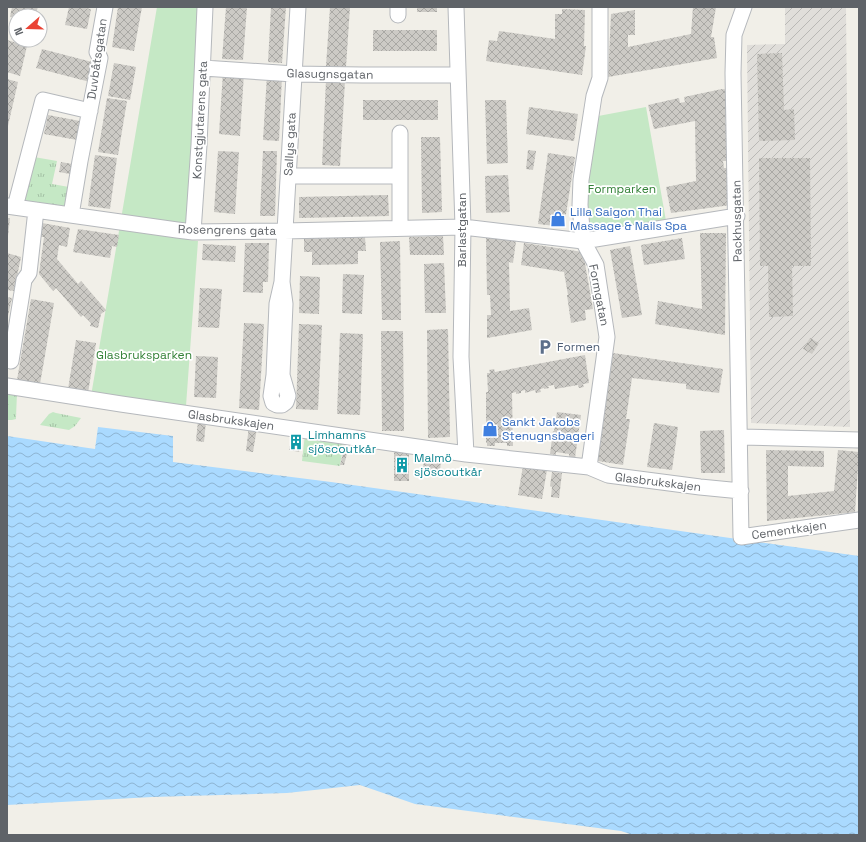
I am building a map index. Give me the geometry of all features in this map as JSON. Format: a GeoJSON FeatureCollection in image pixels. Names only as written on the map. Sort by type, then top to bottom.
{"type":"FeatureCollection","features":[{"type":"Feature","properties":{"kind":"street","name":"Duvbåtsgatan"},"geometry":{"type":"LineString","coordinates":[[71,215],[100,58],[97,52],[105,7]]}},
{"type":"Feature","properties":{"kind":"street","name":"Konstgjutarens gata"},"geometry":{"type":"LineString","coordinates":[[193,232],[203,68],[205,7]]}},
{"type":"Feature","properties":{"kind":"street","name":"Sallys gata"},"geometry":{"type":"LineString","coordinates":[[282,282],[277,304],[274,375],[271,396],[273,403],[277,405],[286,402],[288,396],[282,375],[285,304],[282,282],[298,7]]}},
{"type":"Feature","properties":{"kind":"street","name":"Barlastgatan"},"geometry":{"type":"LineString","coordinates":[[456,7],[463,227],[461,357],[466,454]]}},
{"type":"Feature","properties":{"kind":"street","name":"Formgatan"},"geometry":{"type":"LineString","coordinates":[[589,467],[607,337],[596,265],[582,241],[580,205],[581,180],[594,96],[600,78],[600,7]]}},
{"type":"Feature","properties":{"kind":"street","name":"Packhusgatan"},"geometry":{"type":"LineString","coordinates":[[741,491],[734,35],[744,7]]}},
{"type":"Feature","properties":{"kind":"street","name":"Glasugnsgatan"},"geometry":{"type":"LineString","coordinates":[[203,68],[294,74],[458,75]]}},
{"type":"Feature","properties":{"kind":"street","name":"Duvbåtsgatan"},"geometry":{"type":"LineString","coordinates":[[11,206],[43,100],[90,111]]}},
{"type":"Feature","properties":{"kind":"street"},"geometry":{"type":"LineString","coordinates":[[400,133],[400,228]]}},
{"type":"Feature","properties":{"kind":"street"},"geometry":{"type":"LineString","coordinates":[[288,176],[400,176]]}},
{"type":"Feature","properties":{"kind":"street","name":"Rosengrens gata"},"geometry":{"type":"LineString","coordinates":[[11,206],[193,232],[463,227],[582,241],[737,216]]}},
{"type":"Feature","properties":{"kind":"street"},"geometry":{"type":"LineString","coordinates":[[11,361],[24,280],[28,273],[36,210]]}},
{"type":"Feature","properties":{"kind":"street","name":"Glasbrukskajen"},"geometry":{"type":"LineString","coordinates":[[7,386],[466,454],[589,467],[608,476],[700,488],[741,491]]}},
{"type":"Feature","properties":{"kind":"street"},"geometry":{"type":"LineString","coordinates":[[740,437],[859,440]]}},
{"type":"Feature","properties":{"kind":"street","name":"Cementkajen"},"geometry":{"type":"LineString","coordinates":[[741,491],[741,537],[859,520]]}},
{"type":"Feature","properties":{"kind":"shaded area"},"geometry":{"type":"Polygon","coordinates":[[[785,7],[846,7],[850,427],[751,423],[747,45],[785,44],[785,7]]]}},
{"type":"Feature","properties":{"kind":"green space","name":"Glasbruksparken"},"geometry":{"type":"Polygon","coordinates":[[[157,7],[200,7],[188,240],[198,241],[186,406],[91,396],[157,7]]]}},
{"type":"Feature","properties":{"kind":"green space","name":"Formparken"},"geometry":{"type":"Polygon","coordinates":[[[646,107],[666,221],[592,234],[586,199],[593,117],[646,107]]]}},
{"type":"Feature","properties":{"kind":"green space"},"geometry":{"type":"Polygon","coordinates":[[[34,157],[57,161],[52,184],[69,187],[66,207],[23,200],[34,157]]]}},
{"type":"Feature","properties":{"kind":"green space"},"geometry":{"type":"Polygon","coordinates":[[[7,392],[17,393],[16,419],[7,420],[7,392]]]}},
{"type":"Feature","properties":{"kind":"green space"},"geometry":{"type":"Polygon","coordinates":[[[53,412],[81,418],[75,426],[69,430],[40,425],[49,414],[53,412]]]}},
{"type":"Feature","properties":{"kind":"green space"},"geometry":{"type":"Polygon","coordinates":[[[305,434],[344,440],[340,466],[302,461],[305,434]]]}},
{"type":"Feature","properties":{"kind":"water"},"geometry":{"type":"Polygon","coordinates":[[[98,427],[173,436],[173,462],[331,482],[859,556],[859,835],[633,835],[621,831],[415,804],[360,785],[287,793],[152,797],[7,805],[7,436],[95,449],[98,427]]]}},
{"type":"Feature","properties":{"kind":"building"},"geometry":{"type":"Polygon","coordinates":[[[12,7],[38,7],[38,8],[12,7]]]}},
{"type":"Feature","properties":{"kind":"building"},"geometry":{"type":"Polygon","coordinates":[[[69,7],[91,9],[87,29],[65,25],[69,7]]]}},
{"type":"Feature","properties":{"kind":"building"},"geometry":{"type":"Polygon","coordinates":[[[118,7],[142,7],[134,51],[112,47],[118,7]]]}},
{"type":"Feature","properties":{"kind":"building"},"geometry":{"type":"Polygon","coordinates":[[[226,7],[247,7],[243,60],[222,59],[226,7]]]}},
{"type":"Feature","properties":{"kind":"building"},"geometry":{"type":"Polygon","coordinates":[[[271,7],[286,7],[282,63],[268,62],[271,7]]]}},
{"type":"Feature","properties":{"kind":"building"},"geometry":{"type":"Polygon","coordinates":[[[330,7],[350,7],[346,67],[326,66],[330,7]]]}},
{"type":"Feature","properties":{"kind":"building"},"geometry":{"type":"Polygon","coordinates":[[[417,7],[437,7],[437,12],[417,12],[417,7]]]}},
{"type":"Feature","properties":{"kind":"building"},"geometry":{"type":"Polygon","coordinates":[[[693,7],[716,7],[711,37],[714,37],[717,58],[608,77],[611,14],[635,10],[635,35],[628,35],[628,47],[691,34],[693,7]]]}},
{"type":"Feature","properties":{"kind":"building"},"geometry":{"type":"Polygon","coordinates":[[[562,9],[585,10],[584,46],[586,46],[582,75],[486,61],[489,40],[497,41],[499,31],[555,39],[555,14],[562,14],[562,9]]]}},
{"type":"Feature","properties":{"kind":"building"},"geometry":{"type":"Polygon","coordinates":[[[373,30],[437,30],[437,51],[373,51],[373,30]]]}},
{"type":"Feature","properties":{"kind":"building"},"geometry":{"type":"Polygon","coordinates":[[[7,40],[8,48],[27,48],[20,76],[7,72],[7,40]]]}},
{"type":"Feature","properties":{"kind":"building"},"geometry":{"type":"Polygon","coordinates":[[[42,49],[96,63],[90,82],[36,68],[42,49]]]}},
{"type":"Feature","properties":{"kind":"building"},"geometry":{"type":"Polygon","coordinates":[[[782,53],[784,110],[794,109],[795,140],[759,141],[757,54],[782,53]]]}},
{"type":"Feature","properties":{"kind":"building"},"geometry":{"type":"Polygon","coordinates":[[[114,63],[136,67],[130,100],[108,96],[114,63]]]}},
{"type":"Feature","properties":{"kind":"building"},"geometry":{"type":"Polygon","coordinates":[[[223,72],[244,73],[240,136],[219,134],[223,72]]]}},
{"type":"Feature","properties":{"kind":"building"},"geometry":{"type":"Polygon","coordinates":[[[267,75],[282,76],[279,141],[263,140],[267,75]]]}},
{"type":"Feature","properties":{"kind":"building"},"geometry":{"type":"Polygon","coordinates":[[[7,79],[18,82],[8,126],[7,126],[7,79]]]}},
{"type":"Feature","properties":{"kind":"building"},"geometry":{"type":"Polygon","coordinates":[[[326,80],[345,81],[340,166],[322,165],[326,80]]]}},
{"type":"Feature","properties":{"kind":"building"},"geometry":{"type":"Polygon","coordinates":[[[722,89],[730,90],[729,115],[726,115],[725,124],[730,123],[730,161],[723,161],[724,168],[730,168],[731,205],[671,213],[666,187],[696,181],[695,121],[654,129],[648,105],[679,98],[680,103],[685,102],[684,97],[722,89]]]}},
{"type":"Feature","properties":{"kind":"building"},"geometry":{"type":"Polygon","coordinates":[[[107,98],[127,101],[118,155],[98,152],[107,98]]]}},
{"type":"Feature","properties":{"kind":"building"},"geometry":{"type":"Polygon","coordinates":[[[363,100],[438,100],[438,120],[363,120],[363,100]]]}},
{"type":"Feature","properties":{"kind":"building"},"geometry":{"type":"Polygon","coordinates":[[[485,100],[506,100],[508,163],[487,164],[485,100]]]}},
{"type":"Feature","properties":{"kind":"building"},"geometry":{"type":"Polygon","coordinates":[[[529,107],[578,114],[574,141],[526,134],[529,107]]]}},
{"type":"Feature","properties":{"kind":"building"},"geometry":{"type":"Polygon","coordinates":[[[48,115],[80,121],[77,140],[44,134],[48,115]]]}},
{"type":"Feature","properties":{"kind":"building"},"geometry":{"type":"Polygon","coordinates":[[[421,137],[440,137],[442,212],[422,213],[421,137]]]}},
{"type":"Feature","properties":{"kind":"building"},"geometry":{"type":"Polygon","coordinates":[[[528,150],[536,151],[533,170],[526,169],[528,150]]]}},
{"type":"Feature","properties":{"kind":"building"},"geometry":{"type":"Polygon","coordinates":[[[218,151],[239,152],[235,214],[214,212],[218,151]]]}},
{"type":"Feature","properties":{"kind":"building"},"geometry":{"type":"Polygon","coordinates":[[[263,151],[277,151],[275,216],[260,216],[263,151]]]}},
{"type":"Feature","properties":{"kind":"building"},"geometry":{"type":"Polygon","coordinates":[[[548,153],[575,157],[564,227],[538,224],[548,153]]]}},
{"type":"Feature","properties":{"kind":"building"},"geometry":{"type":"Polygon","coordinates":[[[95,155],[117,158],[110,209],[88,206],[95,155]]]}},
{"type":"Feature","properties":{"kind":"building"},"geometry":{"type":"Polygon","coordinates":[[[759,158],[810,158],[811,266],[792,266],[793,316],[769,317],[768,266],[760,266],[759,158]]]}},
{"type":"Feature","properties":{"kind":"building"},"geometry":{"type":"Polygon","coordinates":[[[61,162],[72,164],[70,174],[59,172],[61,162]]]}},
{"type":"Feature","properties":{"kind":"building"},"geometry":{"type":"Polygon","coordinates":[[[508,175],[510,212],[486,213],[485,176],[508,175]]]}},
{"type":"Feature","properties":{"kind":"building"},"geometry":{"type":"Polygon","coordinates":[[[388,195],[389,216],[299,218],[299,197],[388,195]]]}},
{"type":"Feature","properties":{"kind":"building"},"geometry":{"type":"Polygon","coordinates":[[[7,218],[10,218],[8,236],[7,236],[7,218]]]}},
{"type":"Feature","properties":{"kind":"building"},"geometry":{"type":"Polygon","coordinates":[[[42,223],[70,228],[67,247],[59,245],[57,259],[78,284],[81,281],[106,310],[101,314],[98,328],[90,326],[91,323],[83,315],[81,317],[56,288],[53,291],[39,274],[44,237],[40,237],[42,223]]]}},
{"type":"Feature","properties":{"kind":"building"},"geometry":{"type":"Polygon","coordinates":[[[78,229],[119,235],[117,247],[112,246],[110,258],[73,252],[78,229]]]}},
{"type":"Feature","properties":{"kind":"building"},"geometry":{"type":"Polygon","coordinates":[[[700,233],[726,233],[725,335],[655,324],[658,301],[702,309],[700,233]]]}},
{"type":"Feature","properties":{"kind":"building"},"geometry":{"type":"Polygon","coordinates":[[[443,236],[444,255],[410,255],[409,237],[443,236]]]}},
{"type":"Feature","properties":{"kind":"building"},"geometry":{"type":"Polygon","coordinates":[[[365,237],[366,251],[358,251],[358,264],[312,265],[312,252],[304,252],[304,238],[365,237]]]}},
{"type":"Feature","properties":{"kind":"building"},"geometry":{"type":"Polygon","coordinates":[[[486,237],[516,241],[513,263],[509,262],[510,311],[529,308],[532,330],[487,338],[487,315],[491,315],[490,295],[487,295],[486,237]]]}},
{"type":"Feature","properties":{"kind":"building"},"geometry":{"type":"Polygon","coordinates":[[[682,238],[685,259],[644,265],[641,245],[682,238]]]}},
{"type":"Feature","properties":{"kind":"building"},"geometry":{"type":"Polygon","coordinates":[[[400,241],[401,320],[382,320],[380,242],[400,241]]]}},
{"type":"Feature","properties":{"kind":"building"},"geometry":{"type":"Polygon","coordinates":[[[245,243],[269,243],[268,282],[263,282],[263,293],[243,292],[245,243]]]}},
{"type":"Feature","properties":{"kind":"building"},"geometry":{"type":"Polygon","coordinates":[[[524,243],[583,252],[593,309],[585,310],[586,320],[571,323],[564,272],[521,265],[524,243]]]}},
{"type":"Feature","properties":{"kind":"building"},"geometry":{"type":"Polygon","coordinates":[[[203,244],[236,246],[235,262],[202,260],[203,244]]]}},
{"type":"Feature","properties":{"kind":"building"},"geometry":{"type":"Polygon","coordinates":[[[630,246],[642,315],[622,318],[610,250],[630,246]]]}},
{"type":"Feature","properties":{"kind":"building"},"geometry":{"type":"Polygon","coordinates":[[[7,253],[21,257],[14,291],[7,290],[7,253]]]}},
{"type":"Feature","properties":{"kind":"building"},"geometry":{"type":"Polygon","coordinates":[[[444,263],[446,313],[425,313],[424,264],[444,263]]]}},
{"type":"Feature","properties":{"kind":"building"},"geometry":{"type":"Polygon","coordinates":[[[343,274],[364,275],[362,314],[342,313],[343,274]]]}},
{"type":"Feature","properties":{"kind":"building"},"geometry":{"type":"Polygon","coordinates":[[[300,276],[320,277],[319,314],[299,313],[300,276]]]}},
{"type":"Feature","properties":{"kind":"building"},"geometry":{"type":"Polygon","coordinates":[[[200,288],[222,289],[219,328],[198,327],[200,288]]]}},
{"type":"Feature","properties":{"kind":"building"},"geometry":{"type":"Polygon","coordinates":[[[7,297],[12,298],[8,316],[7,316],[7,297]]]}},
{"type":"Feature","properties":{"kind":"building"},"geometry":{"type":"Polygon","coordinates":[[[31,299],[54,303],[40,384],[17,380],[31,299]]]}},
{"type":"Feature","properties":{"kind":"building"},"geometry":{"type":"Polygon","coordinates":[[[244,323],[264,324],[259,410],[239,408],[244,323]]]}},
{"type":"Feature","properties":{"kind":"building"},"geometry":{"type":"Polygon","coordinates":[[[299,324],[322,325],[318,410],[296,409],[299,324]]]}},
{"type":"Feature","properties":{"kind":"building"},"geometry":{"type":"Polygon","coordinates":[[[448,329],[450,437],[428,438],[427,330],[448,329]]]}},
{"type":"Feature","properties":{"kind":"building"},"geometry":{"type":"Polygon","coordinates":[[[381,331],[403,331],[404,431],[382,431],[381,331]]]}},
{"type":"Feature","properties":{"kind":"building"},"geometry":{"type":"Polygon","coordinates":[[[340,333],[363,334],[360,415],[337,414],[340,333]]]}},
{"type":"Feature","properties":{"kind":"building"},"geometry":{"type":"Polygon","coordinates":[[[810,338],[819,343],[812,354],[803,349],[810,338]]]}},
{"type":"Feature","properties":{"kind":"building"},"geometry":{"type":"Polygon","coordinates":[[[76,340],[96,343],[88,393],[68,389],[76,340]]]}},
{"type":"Feature","properties":{"kind":"building"},"geometry":{"type":"Polygon","coordinates":[[[613,353],[723,369],[719,393],[686,389],[686,384],[632,378],[626,419],[630,419],[623,465],[598,461],[613,353]]]}},
{"type":"Feature","properties":{"kind":"building"},"geometry":{"type":"Polygon","coordinates":[[[585,355],[589,383],[583,384],[584,387],[579,388],[578,385],[555,389],[554,385],[548,386],[549,388],[540,389],[541,392],[536,393],[535,390],[525,393],[525,390],[521,391],[521,393],[512,393],[513,446],[507,446],[507,443],[495,443],[495,446],[487,446],[486,392],[488,392],[487,373],[490,373],[489,370],[494,369],[495,372],[585,355]]]}},
{"type":"Feature","properties":{"kind":"building"},"geometry":{"type":"Polygon","coordinates":[[[196,356],[218,357],[216,398],[194,397],[196,356]]]}},
{"type":"Feature","properties":{"kind":"building"},"geometry":{"type":"Polygon","coordinates":[[[557,412],[581,415],[575,458],[569,457],[569,454],[556,452],[556,455],[550,454],[557,412]]]}},
{"type":"Feature","properties":{"kind":"building"},"geometry":{"type":"Polygon","coordinates":[[[198,420],[206,421],[204,442],[196,441],[198,420]]]}},
{"type":"Feature","properties":{"kind":"building"},"geometry":{"type":"Polygon","coordinates":[[[654,423],[678,427],[672,470],[647,467],[654,423]]]}},
{"type":"Feature","properties":{"kind":"building"},"geometry":{"type":"Polygon","coordinates":[[[249,426],[257,428],[253,452],[246,451],[249,426]]]}},
{"type":"Feature","properties":{"kind":"building"},"geometry":{"type":"Polygon","coordinates":[[[724,430],[725,473],[701,473],[700,431],[724,430]]]}},
{"type":"Feature","properties":{"kind":"building","name":"Limhamns sjöscoutkår"},"geometry":{"type":"Polygon","coordinates":[[[293,432],[303,435],[299,452],[289,450],[293,432]]]}},
{"type":"Feature","properties":{"kind":"building","name":"Malmö sjöscoutkår"},"geometry":{"type":"Polygon","coordinates":[[[394,450],[409,450],[409,481],[394,481],[394,450]]]}},
{"type":"Feature","properties":{"kind":"building"},"geometry":{"type":"Polygon","coordinates":[[[766,450],[824,451],[824,467],[788,466],[788,496],[834,491],[838,450],[859,452],[855,512],[767,521],[766,450]]]}},
{"type":"Feature","properties":{"kind":"building"},"geometry":{"type":"Polygon","coordinates":[[[343,453],[347,454],[344,465],[340,465],[343,453]]]}},
{"type":"Feature","properties":{"kind":"building","name":"Malmö sjöscoutkår"},"geometry":{"type":"Polygon","coordinates":[[[424,454],[441,455],[440,475],[423,474],[424,454]]]}},
{"type":"Feature","properties":{"kind":"building"},"geometry":{"type":"Polygon","coordinates":[[[523,466],[547,470],[542,499],[518,495],[523,466]]]}},
{"type":"Feature","properties":{"kind":"building"},"geometry":{"type":"Polygon","coordinates":[[[552,472],[562,473],[559,498],[551,497],[552,487],[550,486],[552,472]]]}},
{"type":"Feature","properties":{"kind":"place","name":"Lilla Saigon Thai Massage & Nails Spa"},"geometry":{"type":"Point","coordinates":[558,219]}},
{"type":"Feature","properties":{"kind":"place","name":"Formen"},"geometry":{"type":"Point","coordinates":[545,347]}},
{"type":"Feature","properties":{"kind":"place","name":"Sankt Jakobs Stenugnsbageri"},"geometry":{"type":"Point","coordinates":[490,429]}},
{"type":"Feature","properties":{"kind":"place","name":"Limhamns sjöscoutkår"},"geometry":{"type":"Point","coordinates":[296,442]}},
{"type":"Feature","properties":{"kind":"place","name":"Malmö sjöscoutkår"},"geometry":{"type":"Point","coordinates":[402,465]}}]}
